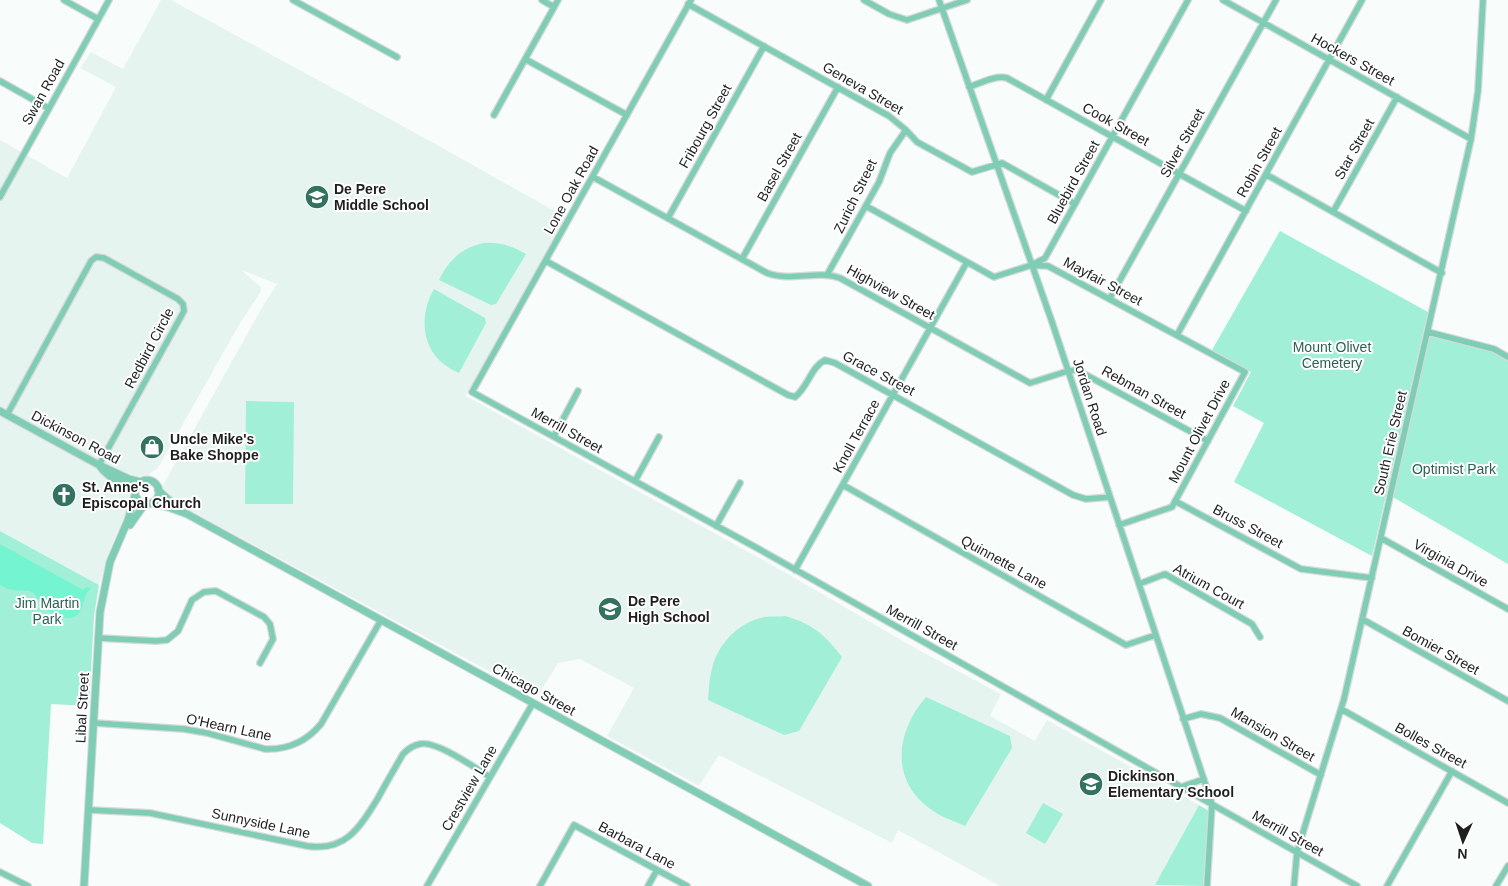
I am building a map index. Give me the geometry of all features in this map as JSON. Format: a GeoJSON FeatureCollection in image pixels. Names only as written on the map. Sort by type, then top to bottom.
{"type":"FeatureCollection","features":[{"type":"Feature","properties":{"kind":"street"},"geometry":{"type":"LineString","coordinates":[[64,0],[98,19]]}},
{"type":"Feature","properties":{"kind":"street","name":"Swan Road"},"geometry":{"type":"LineString","coordinates":[[0,197],[109,0]]}},
{"type":"Feature","properties":{"kind":"street"},"geometry":{"type":"LineString","coordinates":[[293,0],[397,57]]}},
{"type":"Feature","properties":{"kind":"street"},"geometry":{"type":"LineString","coordinates":[[542,0],[554,7]]}},
{"type":"Feature","properties":{"kind":"street"},"geometry":{"type":"LineString","coordinates":[[494,115],[558,0]]}},
{"type":"Feature","properties":{"kind":"street"},"geometry":{"type":"LineString","coordinates":[[864,0],[889,14],[907,20],[968,0]]}},
{"type":"Feature","properties":{"kind":"street","name":"Jordan Road"},"geometry":{"type":"LineString","coordinates":[[939,0],[1068,371],[1212,804]]}},
{"type":"Feature","properties":{"kind":"street"},"geometry":{"type":"LineString","coordinates":[[1046,100],[1101,0]]}},
{"type":"Feature","properties":{"kind":"street","name":"Bluebird Street"},"geometry":{"type":"LineString","coordinates":[[1032,265],[1045,258],[1188,0]]}},
{"type":"Feature","properties":{"kind":"street","name":"Hockers Street"},"geometry":{"type":"LineString","coordinates":[[1223,0],[1471,139]]}},
{"type":"Feature","properties":{"kind":"street","name":"Silver Street"},"geometry":{"type":"LineString","coordinates":[[1110,298],[1276,0]]}},
{"type":"Feature","properties":{"kind":"street","name":"Robin Street"},"geometry":{"type":"LineString","coordinates":[[1177,335],[1362,0]]}},
{"type":"Feature","properties":{"kind":"street","name":"South Erie Street"},"geometry":{"type":"LineString","coordinates":[[1294,886],[1297,852],[1341,709],[1442,273],[1471,139],[1478,90],[1483,0]]}},
{"type":"Feature","properties":{"kind":"street","name":"Geneva Street"},"geometry":{"type":"LineString","coordinates":[[689,2],[889,116],[917,142],[972,172],[996,164]]}},
{"type":"Feature","properties":{"kind":"street","name":"Lone Oak Road"},"geometry":{"type":"LineString","coordinates":[[472,392],[689,2]]}},
{"type":"Feature","properties":{"kind":"street","name":"Fribourg Street"},"geometry":{"type":"LineString","coordinates":[[668,218],[764,46]]}},
{"type":"Feature","properties":{"kind":"street"},"geometry":{"type":"LineString","coordinates":[[525,59],[627,115]]}},
{"type":"Feature","properties":{"kind":"street","name":"Cook Street"},"geometry":{"type":"LineString","coordinates":[[970,87],[1002,77],[1246,211]]}},
{"type":"Feature","properties":{"kind":"street"},"geometry":{"type":"LineString","coordinates":[[0,81],[48,108]]}},
{"type":"Feature","properties":{"kind":"street","name":"Basel Street"},"geometry":{"type":"LineString","coordinates":[[742,259],[838,87]]}},
{"type":"Feature","properties":{"kind":"street","name":"Star Street"},"geometry":{"type":"LineString","coordinates":[[1333,212],[1397,97]]}},
{"type":"Feature","properties":{"kind":"street","name":"Zurich Street"},"geometry":{"type":"LineString","coordinates":[[828,275],[879,182],[890,152],[906,130]]}},
{"type":"Feature","properties":{"kind":"street"},"geometry":{"type":"LineString","coordinates":[[996,164],[1002,163],[1076,204]]}},
{"type":"Feature","properties":{"kind":"street"},"geometry":{"type":"LineString","coordinates":[[1267,175],[1442,273]]}},
{"type":"Feature","properties":{"kind":"street","name":"Highview Street"},"geometry":{"type":"LineString","coordinates":[[592,177],[767,273],[777,276],[828,275],[840,278],[1030,383],[1068,371]]}},
{"type":"Feature","properties":{"kind":"street","name":"Mayfair Street"},"geometry":{"type":"LineString","coordinates":[[866,206],[994,277],[1032,265],[1048,266],[1245,372]]}},
{"type":"Feature","properties":{"kind":"street","name":"Redbird Circle"},"geometry":{"type":"LineString","coordinates":[[3,413],[91,262],[96,257],[104,258],[178,299],[184,304],[184,311],[99,465]]}},
{"type":"Feature","properties":{"kind":"street","name":"Grace Street"},"geometry":{"type":"LineString","coordinates":[[546,261],[788,395],[795,397],[800,392],[819,363],[825,360],[835,363],[1073,495],[1086,499],[1110,497]]}},
{"type":"Feature","properties":{"kind":"street","name":"Knoll Terrace"},"geometry":{"type":"LineString","coordinates":[[795,570],[967,262]]}},
{"type":"Feature","properties":{"kind":"street"},"geometry":{"type":"LineString","coordinates":[[1428,332],[1494,349],[1508,357]]}},
{"type":"Feature","properties":{"kind":"street","name":"Rebman Street"},"geometry":{"type":"LineString","coordinates":[[1068,371],[1077,370],[1208,441]]}},
{"type":"Feature","properties":{"kind":"street","name":"Mount Olivet Drive"},"geometry":{"type":"LineString","coordinates":[[1175,501],[1245,372]]}},
{"type":"Feature","properties":{"kind":"street"},"geometry":{"type":"LineString","coordinates":[[554,436],[578,391]]}},
{"type":"Feature","properties":{"kind":"street","name":"Merrill Street"},"geometry":{"type":"LineString","coordinates":[[472,392],[795,570],[1357,886]]}},
{"type":"Feature","properties":{"kind":"street","name":"Dickinson Road"},"geometry":{"type":"LineString","coordinates":[[3,413],[99,465],[129,479],[141,482]]}},
{"type":"Feature","properties":{"kind":"street"},"geometry":{"type":"LineString","coordinates":[[635,481],[659,437]]}},
{"type":"Feature","properties":{"kind":"street","name":"Dickinson Road"},"geometry":{"type":"LineString","coordinates":[[99,465],[106,475],[126,485],[135,494]]}},
{"type":"Feature","properties":{"kind":"street"},"geometry":{"type":"LineString","coordinates":[[146,480],[153,482],[158,490],[156,500],[149,504],[139,502],[135,494],[137,486],[146,480]]}},
{"type":"Feature","properties":{"kind":"street"},"geometry":{"type":"LineString","coordinates":[[716,526],[740,483]]}},
{"type":"Feature","properties":{"kind":"street","name":"Quinnette Lane"},"geometry":{"type":"LineString","coordinates":[[843,485],[1126,645],[1156,635]]}},
{"type":"Feature","properties":{"kind":"street","name":"Chicago Street"},"geometry":{"type":"LineString","coordinates":[[158,490],[187,514]]}},
{"type":"Feature","properties":{"kind":"street","name":"Libal Street"},"geometry":{"type":"LineString","coordinates":[[84,886],[100,612],[110,562],[122,535],[135,494]]}},
{"type":"Feature","properties":{"kind":"street"},"geometry":{"type":"LineString","coordinates":[[1119,525],[1172,508],[1175,501]]}},
{"type":"Feature","properties":{"kind":"street","name":"Bruss Street"},"geometry":{"type":"LineString","coordinates":[[1175,501],[1301,569],[1372,578]]}},
{"type":"Feature","properties":{"kind":"street","name":"Libal Street"},"geometry":{"type":"LineString","coordinates":[[122,535],[138,512],[149,504]]}},
{"type":"Feature","properties":{"kind":"street","name":"Chicago Street"},"geometry":{"type":"LineString","coordinates":[[149,504],[168,507],[187,514],[868,886]]}},
{"type":"Feature","properties":{"kind":"street","name":"Virginia Drive"},"geometry":{"type":"LineString","coordinates":[[1381,538],[1508,609]]}},
{"type":"Feature","properties":{"kind":"street","name":"Atrium Court"},"geometry":{"type":"LineString","coordinates":[[1139,584],[1165,574],[1252,624],[1260,637]]}},
{"type":"Feature","properties":{"kind":"street"},"geometry":{"type":"LineString","coordinates":[[98,638],[167,640],[178,632],[192,600],[204,592],[216,591],[264,617],[270,624],[272,640],[260,663]]}},
{"type":"Feature","properties":{"kind":"street","name":"O'Hearn Lane"},"geometry":{"type":"LineString","coordinates":[[94,723],[207,733],[265,749],[274,750],[292,746],[308,737],[321,724],[381,620]]}},
{"type":"Feature","properties":{"kind":"street","name":"Bomier Street"},"geometry":{"type":"LineString","coordinates":[[1362,620],[1508,701]]}},
{"type":"Feature","properties":{"kind":"street","name":"Crestview Lane"},"geometry":{"type":"LineString","coordinates":[[427,886],[533,703]]}},
{"type":"Feature","properties":{"kind":"street","name":"Bolles Street"},"geometry":{"type":"LineString","coordinates":[[1341,709],[1508,803]]}},
{"type":"Feature","properties":{"kind":"street","name":"Mansion Street"},"geometry":{"type":"LineString","coordinates":[[1183,719],[1201,714],[1220,718],[1321,775]]}},
{"type":"Feature","properties":{"kind":"street","name":"Sunnyside Lane"},"geometry":{"type":"LineString","coordinates":[[89,810],[150,813],[307,846],[320,847],[343,841],[357,830],[403,754],[413,746],[426,743],[436,746],[490,777]]}},
{"type":"Feature","properties":{"kind":"street"},"geometry":{"type":"LineString","coordinates":[[1387,886],[1452,771]]}},
{"type":"Feature","properties":{"kind":"street"},"geometry":{"type":"LineString","coordinates":[[1182,787],[1204,779]]}},
{"type":"Feature","properties":{"kind":"street"},"geometry":{"type":"LineString","coordinates":[[1207,886],[1212,804]]}},
{"type":"Feature","properties":{"kind":"street","name":"Barbara Lane"},"geometry":{"type":"LineString","coordinates":[[540,886],[574,826],[687,886]]}},
{"type":"Feature","properties":{"kind":"street"},"geometry":{"type":"LineString","coordinates":[[1496,886],[1508,866]]}},
{"type":"Feature","properties":{"kind":"street"},"geometry":{"type":"LineString","coordinates":[[648,886],[657,870]]}},
{"type":"Feature","properties":{"kind":"street"},"geometry":{"type":"LineString","coordinates":[[0,872],[28,886]]}},
{"type":"Feature","properties":{"kind":"shaded area"},"geometry":{"type":"Polygon","coordinates":[[[161,0],[171,0],[432,142],[565,217],[466,396],[781,570],[915,648],[1001,694],[990,716],[1035,741],[1047,720],[1199,805],[1155,886],[1000,886],[898,830],[892,843],[719,755],[699,786],[607,736],[634,688],[580,659],[558,663],[537,697],[171,500],[163,493],[163,485],[277,284],[241,270],[261,287],[260,293],[239,325],[158,468],[148,475],[139,476],[131,489],[129,507],[112,544],[99,585],[0,531],[0,140],[67,178],[116,87],[80,68],[91,52],[123,69],[161,0]]]}},
{"type":"Feature","properties":{"kind":"shaded area"},"geometry":{"type":"Polygon","coordinates":[[[0,544],[83,590],[87,587],[91,588],[86,594],[80,612],[69,618],[56,615],[45,608],[30,591],[12,590],[0,585],[0,544]]]}},
{"type":"Feature","properties":{"kind":"green space","name":"Mount Olivet Cemetery"},"geometry":{"type":"Polygon","coordinates":[[[1280,231],[1428,312],[1372,556],[1234,482],[1264,423],[1233,406],[1251,372],[1212,350],[1280,231]]]}},
{"type":"Feature","properties":{"kind":"green space"},"geometry":{"type":"Polygon","coordinates":[[[484,243],[506,245],[526,254],[496,304],[491,305],[439,280],[447,266],[457,256],[469,248],[484,243]]]}},
{"type":"Feature","properties":{"kind":"green space"},"geometry":{"type":"Polygon","coordinates":[[[434,289],[485,318],[486,323],[459,373],[437,358],[427,339],[425,329],[426,308],[434,289]]]}},
{"type":"Feature","properties":{"kind":"green space","name":"Optimist Park"},"geometry":{"type":"Polygon","coordinates":[[[1428,332],[1494,349],[1508,357],[1508,564],[1391,496],[1428,332]]]}},
{"type":"Feature","properties":{"kind":"green space"},"geometry":{"type":"Polygon","coordinates":[[[246,401],[294,402],[293,504],[245,504],[246,401]]]}},
{"type":"Feature","properties":{"kind":"green space","name":"Jim Martin Park"},"geometry":{"type":"Polygon","coordinates":[[[0,531],[99,585],[94,616],[89,706],[51,704],[43,844],[32,843],[0,823],[0,531]]]}},
{"type":"Feature","properties":{"kind":"green space"},"geometry":{"type":"Polygon","coordinates":[[[785,616],[818,631],[842,657],[799,731],[784,735],[708,700],[710,677],[715,660],[724,643],[731,635],[756,619],[785,616]]]}},
{"type":"Feature","properties":{"kind":"green space"},"geometry":{"type":"Polygon","coordinates":[[[926,697],[1010,736],[1012,748],[965,826],[929,808],[913,792],[906,779],[902,765],[904,737],[916,710],[926,697]]]}},
{"type":"Feature","properties":{"kind":"green space"},"geometry":{"type":"Polygon","coordinates":[[[1043,803],[1063,814],[1045,844],[1026,833],[1043,803]]]}},
{"type":"Feature","properties":{"kind":"green space"},"geometry":{"type":"Polygon","coordinates":[[[1199,805],[1209,811],[1203,886],[1155,885],[1199,805]]]}},
{"type":"Feature","properties":{"kind":"place","name":"De Pere Middle School"},"geometry":{"type":"Point","coordinates":[317,197]}},
{"type":"Feature","properties":{"kind":"place","name":"Uncle Mike's Bake Shoppe"},"geometry":{"type":"Point","coordinates":[152,447]}},
{"type":"Feature","properties":{"kind":"place","name":"St. Anne's Episcopal Church"},"geometry":{"type":"Point","coordinates":[64,495]}},
{"type":"Feature","properties":{"kind":"place","name":"De Pere High School"},"geometry":{"type":"Point","coordinates":[610,609]}},
{"type":"Feature","properties":{"kind":"place","name":"Dickinson Elementary School"},"geometry":{"type":"Point","coordinates":[1091,784]}}]}
